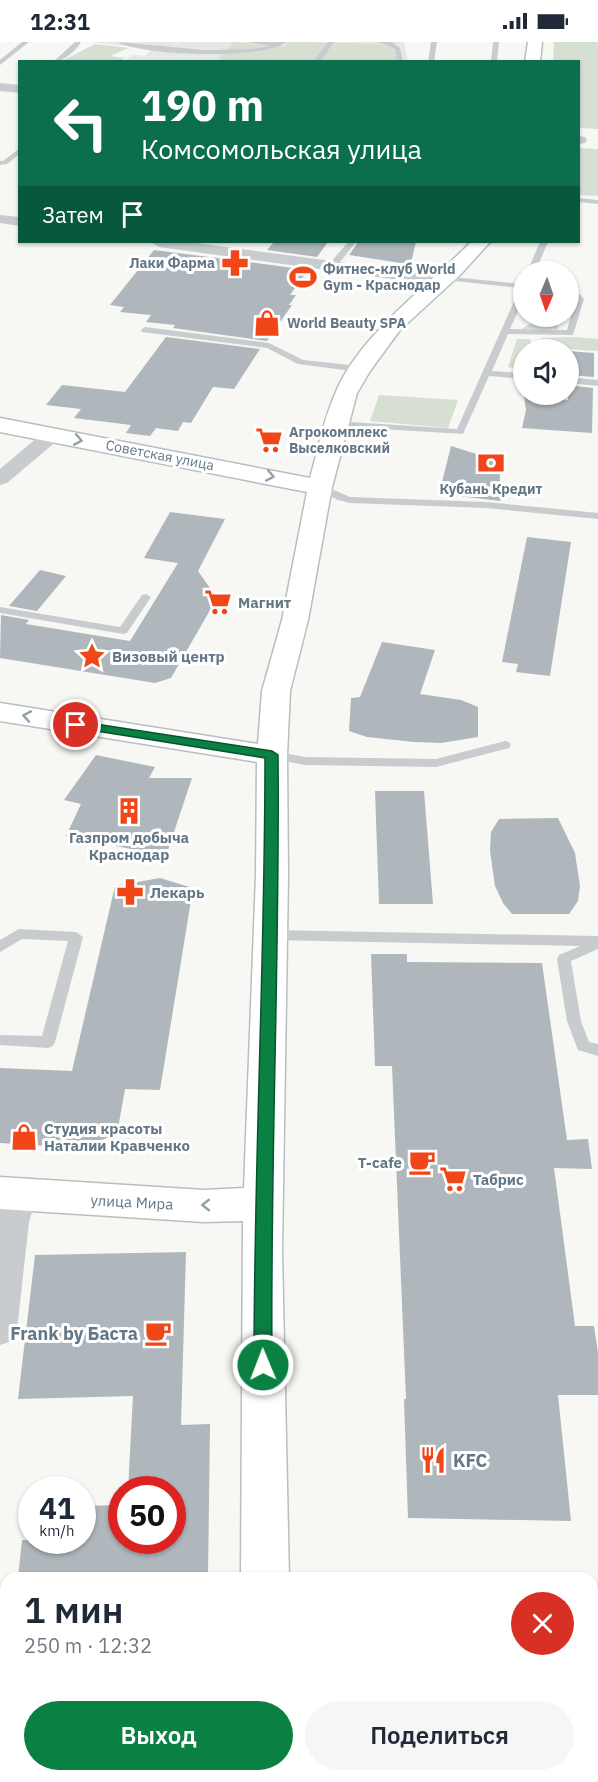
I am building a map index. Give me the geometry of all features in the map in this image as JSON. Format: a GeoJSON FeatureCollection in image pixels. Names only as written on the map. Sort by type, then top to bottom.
{"type":"FeatureCollection","features":[{"type":"Feature","properties":{"kind":"main road"},"geometry":{"type":"LineString","coordinates":[[532,60],[535,42]]}},
{"type":"Feature","properties":{"kind":"main road"},"geometry":{"type":"LineString","coordinates":[[265,1572],[262,1263],[272,755],[276,691],[295,620],[320,487],[346,393],[360,369],[393,326],[480,243]]}},
{"type":"Feature","properties":{"kind":"main road","name":"Советская улица"},"geometry":{"type":"LineString","coordinates":[[0,425],[320,487]]}},
{"type":"Feature","properties":{"kind":"main road"},"geometry":{"type":"LineString","coordinates":[[0,712],[272,755]]}},
{"type":"Feature","properties":{"kind":"main road","name":"улица Мира"},"geometry":{"type":"LineString","coordinates":[[10,1194],[204,1206],[264,1204]]}},
{"type":"Feature","properties":{"kind":"street"},"geometry":{"type":"LineString","coordinates":[[0,87],[18,89]]}},
{"type":"Feature","properties":{"kind":"street"},"geometry":{"type":"LineString","coordinates":[[0,219],[18,222]]}},
{"type":"Feature","properties":{"kind":"street"},"geometry":{"type":"LineString","coordinates":[[188,243],[414,277],[445,278]]}},
{"type":"Feature","properties":{"kind":"street"},"geometry":{"type":"LineString","coordinates":[[0,479],[52,435]]}},
{"type":"Feature","properties":{"kind":"street"},"geometry":{"type":"LineString","coordinates":[[0,1330],[14,1222],[10,1194]]}},
{"type":"Feature","properties":{"kind":"lane"},"geometry":{"type":"LineString","coordinates":[[0,63],[26,42]]}},
{"type":"Feature","properties":{"kind":"lane"},"geometry":{"type":"LineString","coordinates":[[58,60],[78,42]]}},
{"type":"Feature","properties":{"kind":"lane"},"geometry":{"type":"LineString","coordinates":[[120,42],[232,53],[256,52],[283,43]]}},
{"type":"Feature","properties":{"kind":"lane"},"geometry":{"type":"LineString","coordinates":[[251,42],[283,43]]}},
{"type":"Feature","properties":{"kind":"lane"},"geometry":{"type":"LineString","coordinates":[[318,60],[331,42]]}},
{"type":"Feature","properties":{"kind":"lane"},"geometry":{"type":"LineString","coordinates":[[380,42],[389,43],[398,49],[400,60]]}},
{"type":"Feature","properties":{"kind":"lane"},"geometry":{"type":"LineString","coordinates":[[431,60],[434,42]]}},
{"type":"Feature","properties":{"kind":"lane"},"geometry":{"type":"LineString","coordinates":[[494,60],[496,42]]}},
{"type":"Feature","properties":{"kind":"lane"},"geometry":{"type":"LineString","coordinates":[[0,162],[5,163],[18,152]]}},
{"type":"Feature","properties":{"kind":"lane"},"geometry":{"type":"LineString","coordinates":[[580,200],[598,202]]}},
{"type":"Feature","properties":{"kind":"lane"},"geometry":{"type":"LineString","coordinates":[[334,264],[351,243]]}},
{"type":"Feature","properties":{"kind":"lane"},"geometry":{"type":"LineString","coordinates":[[536,261],[544,243]]}},
{"type":"Feature","properties":{"kind":"lane"},"geometry":{"type":"LineString","coordinates":[[445,278],[513,286]]}},
{"type":"Feature","properties":{"kind":"lane"},"geometry":{"type":"LineString","coordinates":[[336,424],[460,432],[513,314]]}},
{"type":"Feature","properties":{"kind":"lane"},"geometry":{"type":"LineString","coordinates":[[506,331],[570,333],[572,327]]}},
{"type":"Feature","properties":{"kind":"lane"},"geometry":{"type":"LineString","coordinates":[[145,330],[269,346],[301,362],[360,369]]}},
{"type":"Feature","properties":{"kind":"lane"},"geometry":{"type":"LineString","coordinates":[[486,373],[513,375]]}},
{"type":"Feature","properties":{"kind":"lane"},"geometry":{"type":"LineString","coordinates":[[579,381],[598,383]]}},
{"type":"Feature","properties":{"kind":"lane"},"geometry":{"type":"LineString","coordinates":[[320,487],[350,500],[486,505],[598,516]]}},
{"type":"Feature","properties":{"kind":"lane"},"geometry":{"type":"LineString","coordinates":[[0,610],[123,631],[146,597]]}},
{"type":"Feature","properties":{"kind":"lane"},"geometry":{"type":"LineString","coordinates":[[272,755],[306,761],[435,763],[505,745]]}},
{"type":"Feature","properties":{"kind":"lane"},"geometry":{"type":"LineString","coordinates":[[0,947],[19,934],[76,937],[48,1042],[0,1040]]}},
{"type":"Feature","properties":{"kind":"lane"},"geometry":{"type":"LineString","coordinates":[[270,935],[598,942]]}},
{"type":"Feature","properties":{"kind":"lane"},"geometry":{"type":"LineString","coordinates":[[598,942],[564,959],[574,1021],[583,1046],[598,1050]]}},
{"type":"Feature","properties":{"kind":"shaded area"},"geometry":{"type":"Polygon","coordinates":[[[90,42],[404,42],[408,60],[125,60],[132,55],[145,56],[152,49],[90,42]]]}},
{"type":"Feature","properties":{"kind":"shaded area"},"geometry":{"type":"Polygon","coordinates":[[[234,42],[285,46],[289,42],[388,44],[395,52],[397,60],[218,60],[234,42]]]}},
{"type":"Feature","properties":{"kind":"shaded area"},"geometry":{"type":"Polygon","coordinates":[[[554,42],[598,42],[598,129],[580,128],[580,60],[553,60],[554,42]]]}},
{"type":"Feature","properties":{"kind":"shaded area"},"geometry":{"type":"Polygon","coordinates":[[[95,44],[129,48],[110,56],[124,58],[123,60],[64,60],[95,44]]]}},
{"type":"Feature","properties":{"kind":"shaded area"},"geometry":{"type":"Polygon","coordinates":[[[580,148],[598,149],[598,196],[580,195],[580,148]]]}},
{"type":"Feature","properties":{"kind":"shaded area"},"geometry":{"type":"Polygon","coordinates":[[[525,327],[558,327],[558,329],[521,329],[525,327]]]}},
{"type":"Feature","properties":{"kind":"shaded area"},"geometry":{"type":"Polygon","coordinates":[[[541,338],[598,339],[598,351],[579,350],[579,339],[541,338]]]}},
{"type":"Feature","properties":{"kind":"shaded area"},"geometry":{"type":"Polygon","coordinates":[[[513,351],[513,368],[508,367],[513,351]]]}},
{"type":"Feature","properties":{"kind":"shaded area"},"geometry":{"type":"Polygon","coordinates":[[[379,395],[458,400],[448,428],[370,421],[379,395]]]}},
{"type":"Feature","properties":{"kind":"building"},"geometry":{"type":"Polygon","coordinates":[[[273,243],[327,243],[317,257],[267,250],[273,243]]]}},
{"type":"Feature","properties":{"kind":"building"},"geometry":{"type":"Polygon","coordinates":[[[357,243],[416,243],[411,263],[349,255],[357,243]]]}},
{"type":"Feature","properties":{"kind":"building"},"geometry":{"type":"Polygon","coordinates":[[[154,250],[308,270],[290,295],[296,295],[289,305],[292,305],[267,341],[146,322],[151,315],[120,312],[124,307],[110,305],[154,250]]]}},
{"type":"Feature","properties":{"kind":"building"},"geometry":{"type":"Polygon","coordinates":[[[166,337],[260,349],[234,389],[213,387],[191,423],[183,422],[178,431],[156,428],[150,436],[126,433],[131,425],[74,418],[81,409],[46,405],[62,385],[125,392],[166,337]]]}},
{"type":"Feature","properties":{"kind":"building"},"geometry":{"type":"Polygon","coordinates":[[[579,352],[594,353],[594,377],[579,376],[579,352]]]}},
{"type":"Feature","properties":{"kind":"building"},"geometry":{"type":"Polygon","coordinates":[[[579,386],[593,388],[592,433],[522,428],[525,405],[579,405],[579,386]]]}},
{"type":"Feature","properties":{"kind":"building"},"geometry":{"type":"Polygon","coordinates":[[[451,446],[499,461],[501,501],[439,494],[451,446]]]}},
{"type":"Feature","properties":{"kind":"building"},"geometry":{"type":"Polygon","coordinates":[[[170,512],[225,519],[198,571],[217,598],[171,678],[155,683],[0,658],[1,615],[29,620],[26,624],[130,641],[178,563],[144,558],[170,512]]]}},
{"type":"Feature","properties":{"kind":"building"},"geometry":{"type":"Polygon","coordinates":[[[527,537],[571,542],[550,676],[516,672],[518,664],[502,662],[527,537]]]}},
{"type":"Feature","properties":{"kind":"building"},"geometry":{"type":"Polygon","coordinates":[[[40,570],[66,576],[37,611],[9,606],[40,570]]]}},
{"type":"Feature","properties":{"kind":"building"},"geometry":{"type":"Polygon","coordinates":[[[382,642],[435,650],[420,694],[461,700],[478,707],[478,737],[441,743],[414,742],[367,737],[349,731],[351,698],[360,697],[382,642]]]}},
{"type":"Feature","properties":{"kind":"building","name":"Газпром добыча Краснодар"},"geometry":{"type":"Polygon","coordinates":[[[96,755],[155,767],[149,778],[192,778],[166,856],[66,836],[81,804],[64,800],[96,755]]]}},
{"type":"Feature","properties":{"kind":"building"},"geometry":{"type":"Polygon","coordinates":[[[375,791],[424,791],[433,904],[379,904],[375,791]]]}},
{"type":"Feature","properties":{"kind":"building"},"geometry":{"type":"Polygon","coordinates":[[[558,818],[575,853],[580,886],[578,901],[569,914],[512,914],[503,903],[495,886],[490,851],[491,832],[499,819],[558,818]]]}},
{"type":"Feature","properties":{"kind":"building"},"geometry":{"type":"Polygon","coordinates":[[[160,878],[193,888],[160,1090],[125,1089],[117,1134],[81,1148],[0,1143],[0,1068],[72,1071],[115,886],[160,878]]]}},
{"type":"Feature","properties":{"kind":"building"},"geometry":{"type":"Polygon","coordinates":[[[371,954],[407,954],[407,962],[542,963],[567,1140],[588,1139],[592,1169],[554,1168],[575,1326],[594,1326],[598,1353],[598,1395],[558,1395],[571,1521],[408,1518],[404,1399],[406,1399],[392,1066],[375,1066],[371,954]]]}},
{"type":"Feature","properties":{"kind":"building"},"geometry":{"type":"Polygon","coordinates":[[[186,1252],[181,1425],[210,1424],[208,1572],[19,1572],[21,1554],[96,1554],[96,1506],[108,1505],[108,1554],[186,1554],[186,1476],[129,1476],[133,1396],[18,1399],[35,1255],[186,1252]]]}},
{"type":"Feature","properties":{"kind":"place","name":"Лаки Фарма"},"geometry":{"type":"Point","coordinates":[235,263]}},
{"type":"Feature","properties":{"kind":"place","name":"Фитнес-клуб World Gym - Краснодар"},"geometry":{"type":"Point","coordinates":[303,277]}},
{"type":"Feature","properties":{"kind":"place","name":"World Beauty SPA"},"geometry":{"type":"Point","coordinates":[267,323]}},
{"type":"Feature","properties":{"kind":"place","name":"Агрокомплекс Выселковский"},"geometry":{"type":"Point","coordinates":[269,440]}},
{"type":"Feature","properties":{"kind":"place","name":"Кубань Кредит"},"geometry":{"type":"Point","coordinates":[491,463]}},
{"type":"Feature","properties":{"kind":"place","name":"Магнит"},"geometry":{"type":"Point","coordinates":[218,602]}},
{"type":"Feature","properties":{"kind":"place","name":"Визовый центр"},"geometry":{"type":"Point","coordinates":[92,656]}},
{"type":"Feature","properties":{"kind":"place","name":"Газпром добыча Краснодар"},"geometry":{"type":"Point","coordinates":[129,811]}},
{"type":"Feature","properties":{"kind":"place","name":"Лекарь"},"geometry":{"type":"Point","coordinates":[130,892]}},
{"type":"Feature","properties":{"kind":"place","name":"Студия красоты Наталии Кравченко"},"geometry":{"type":"Point","coordinates":[24,1137]}},
{"type":"Feature","properties":{"kind":"place","name":"T-cafe"},"geometry":{"type":"Point","coordinates":[422,1162]}},
{"type":"Feature","properties":{"kind":"place","name":"Табрис"},"geometry":{"type":"Point","coordinates":[453,1179]}},
{"type":"Feature","properties":{"kind":"place","name":"Frank by Баста"},"geometry":{"type":"Point","coordinates":[158,1333]}},
{"type":"Feature","properties":{"kind":"place","name":"KFC"},"geometry":{"type":"Point","coordinates":[433,1460]}},
{"type":"Feature","properties":{"kind":"route"},"geometry":{"type":"LineString","coordinates":[[76,725],[272,755],[272,875],[262,1251],[263,1365]]}}]}
